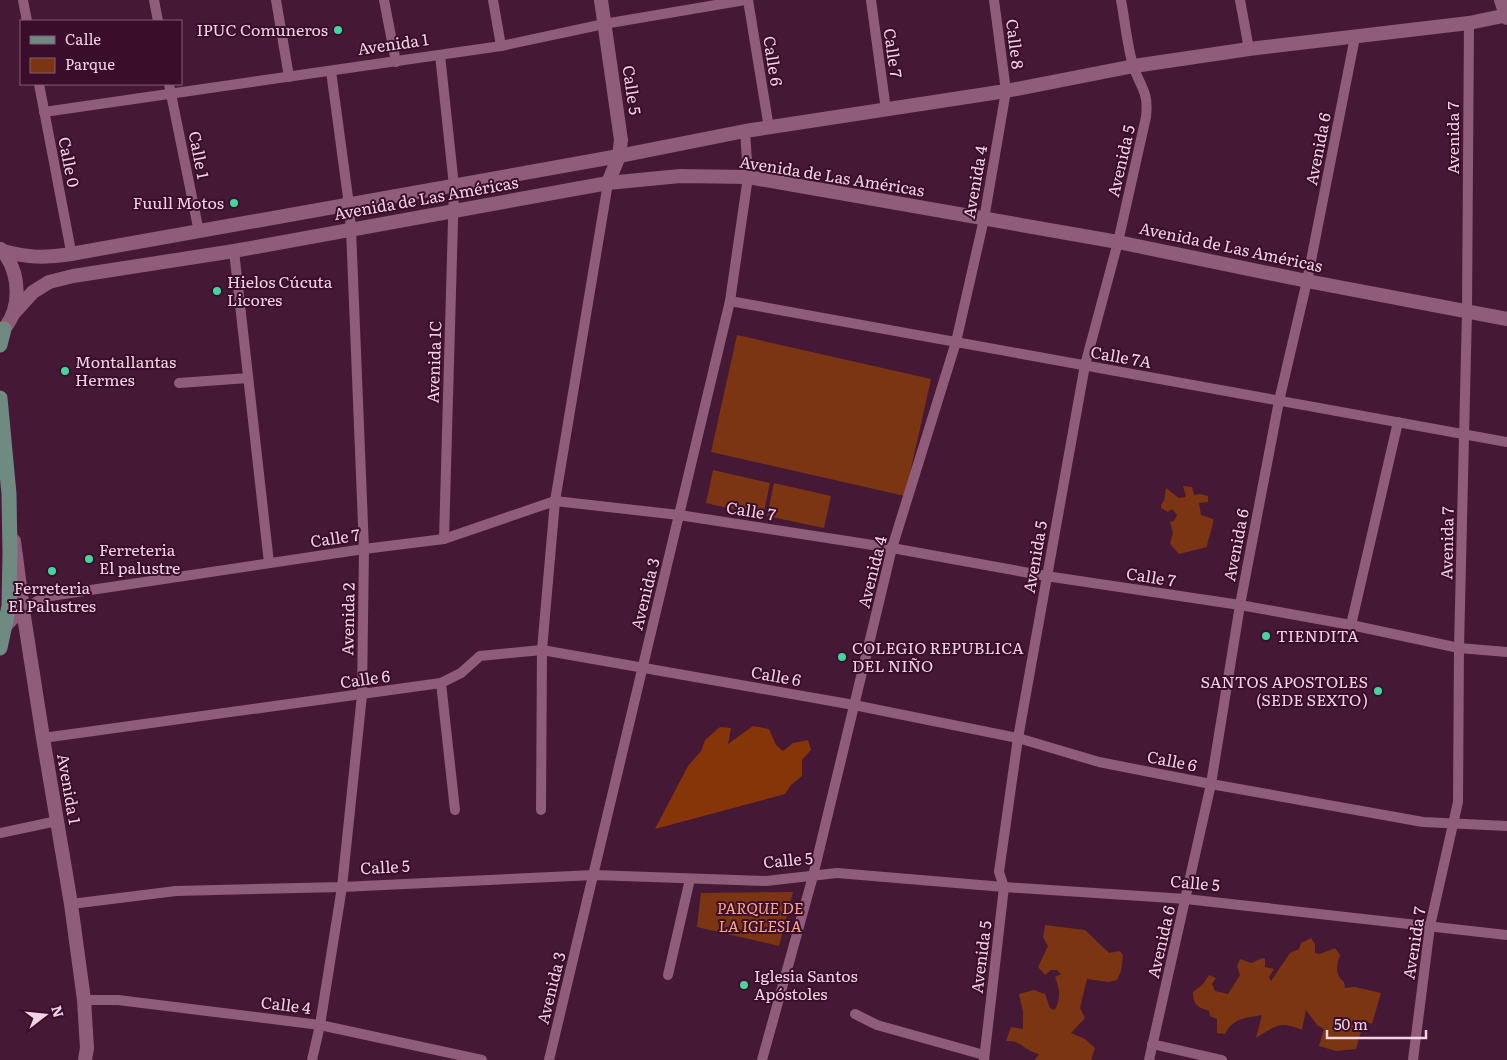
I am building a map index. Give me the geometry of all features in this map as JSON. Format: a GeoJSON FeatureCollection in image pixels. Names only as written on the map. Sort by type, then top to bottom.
{"type":"FeatureCollection","features":[{"type":"Feature","properties":{"kind":"main road","name":"Calle 5"},"geometry":{"type":"LineString","coordinates":[[601,0],[621,140],[619,156],[608,183]]}},
{"type":"Feature","properties":{"kind":"main road"},"geometry":{"type":"LineString","coordinates":[[1501,0],[1507,16]]}},
{"type":"Feature","properties":{"kind":"main road","name":"Avenida de Las Américas"},"geometry":{"type":"LineString","coordinates":[[1,250],[24,257],[44,258],[71,254],[619,156],[745,131],[1006,91],[1134,66],[1249,49],[1469,23],[1507,16]]}},
{"type":"Feature","properties":{"kind":"main road","name":"Avenida de Las Américas"},"geometry":{"type":"LineString","coordinates":[[12,314],[33,292],[49,282],[87,274],[234,251],[608,183],[680,176],[748,177],[1118,242],[1307,281],[1507,318]]}},
{"type":"Feature","properties":{"kind":"main road"},"geometry":{"type":"LineString","coordinates":[[0,344],[2,331],[12,314],[16,298],[16,281],[12,265],[1,250]]}},
{"type":"Feature","properties":{"kind":"main road"},"geometry":{"type":"LineString","coordinates":[[0,398],[7,468],[10,526],[8,606],[0,648]]}},
{"type":"Feature","properties":{"kind":"main road","name":"Avenida 1"},"geometry":{"type":"LineString","coordinates":[[10,526],[16,546],[23,610],[71,904],[84,1000],[87,1048],[85,1060]]}},
{"type":"Feature","properties":{"kind":"street"},"geometry":{"type":"LineString","coordinates":[[23,0],[27,20]]}},
{"type":"Feature","properties":{"kind":"street"},"geometry":{"type":"LineString","coordinates":[[154,0],[158,20]]}},
{"type":"Feature","properties":{"kind":"street"},"geometry":{"type":"LineString","coordinates":[[276,0],[289,77]]}},
{"type":"Feature","properties":{"kind":"street"},"geometry":{"type":"LineString","coordinates":[[384,0],[396,62]]}},
{"type":"Feature","properties":{"kind":"street"},"geometry":{"type":"LineString","coordinates":[[493,0],[501,46]]}},
{"type":"Feature","properties":{"kind":"street","name":"Avenida 1"},"geometry":{"type":"LineString","coordinates":[[44,112],[501,46],[604,24],[746,0]]}},
{"type":"Feature","properties":{"kind":"street","name":"Calle 6"},"geometry":{"type":"LineString","coordinates":[[746,0],[769,128]]}},
{"type":"Feature","properties":{"kind":"street","name":"Calle 7"},"geometry":{"type":"LineString","coordinates":[[871,0],[886,110]]}},
{"type":"Feature","properties":{"kind":"street","name":"Calle 8"},"geometry":{"type":"LineString","coordinates":[[994,0],[1006,91]]}},
{"type":"Feature","properties":{"kind":"street","name":"Avenida 5"},"geometry":{"type":"LineString","coordinates":[[984,1058],[1004,887],[998,872],[1018,738],[1046,576],[1086,366],[1118,242],[1148,102],[1134,66],[1121,0]]}},
{"type":"Feature","properties":{"kind":"street"},"geometry":{"type":"LineString","coordinates":[[1240,0],[1249,49]]}},
{"type":"Feature","properties":{"kind":"street","name":"Avenida 7"},"geometry":{"type":"LineString","coordinates":[[1413,1060],[1430,926],[1458,802],[1459,648],[1467,311],[1469,23]]}},
{"type":"Feature","properties":{"kind":"street","name":"Avenida 6"},"geometry":{"type":"LineString","coordinates":[[1149,1060],[1212,784],[1240,605],[1279,400],[1307,281],[1356,37]]}},
{"type":"Feature","properties":{"kind":"street","name":"Avenida 1C"},"geometry":{"type":"LineString","coordinates":[[440,55],[454,186],[444,539]]}},
{"type":"Feature","properties":{"kind":"street","name":"Avenida 2"},"geometry":{"type":"LineString","coordinates":[[312,1060],[320,1025],[342,887],[362,695],[364,549],[351,229],[330,71]]}},
{"type":"Feature","properties":{"kind":"street","name":"Calle 0"},"geometry":{"type":"LineString","coordinates":[[39,85],[70,246]]}},
{"type":"Feature","properties":{"kind":"street","name":"Calle 1"},"geometry":{"type":"LineString","coordinates":[[169,85],[199,232]]}},
{"type":"Feature","properties":{"kind":"street","name":"Avenida 4"},"geometry":{"type":"LineString","coordinates":[[762,1060],[813,876],[892,548],[956,342],[984,219],[1006,91]]}},
{"type":"Feature","properties":{"kind":"street","name":"Avenida 3"},"geometry":{"type":"LineString","coordinates":[[549,1060],[730,301],[748,177],[745,131]]}},
{"type":"Feature","properties":{"kind":"street"},"geometry":{"type":"LineString","coordinates":[[541,810],[542,650],[555,501],[608,183]]}},
{"type":"Feature","properties":{"kind":"street"},"geometry":{"type":"LineString","coordinates":[[234,251],[270,563]]}},
{"type":"Feature","properties":{"kind":"street","name":"Calle 7A"},"geometry":{"type":"LineString","coordinates":[[730,301],[1507,442]]}},
{"type":"Feature","properties":{"kind":"street"},"geometry":{"type":"LineString","coordinates":[[179,383],[248,378]]}},
{"type":"Feature","properties":{"kind":"street"},"geometry":{"type":"LineString","coordinates":[[1351,625],[1398,422]]}},
{"type":"Feature","properties":{"kind":"street","name":"Calle 7"},"geometry":{"type":"LineString","coordinates":[[4,630],[23,610],[44,598],[364,549],[444,539],[555,501],[679,515],[892,548],[1046,576],[1240,605],[1351,625],[1459,648],[1507,652]]}},
{"type":"Feature","properties":{"kind":"street","name":"Calle 6"},"geometry":{"type":"LineString","coordinates":[[43,738],[442,684],[461,673],[480,656],[542,650],[854,705],[1018,738],[1098,762],[1212,784],[1423,822],[1507,826]]}},
{"type":"Feature","properties":{"kind":"street"},"geometry":{"type":"LineString","coordinates":[[442,684],[455,810]]}},
{"type":"Feature","properties":{"kind":"street"},"geometry":{"type":"LineString","coordinates":[[0,833],[57,821]]}},
{"type":"Feature","properties":{"kind":"street","name":"Calle 5"},"geometry":{"type":"LineString","coordinates":[[71,904],[176,891],[342,887],[594,875],[766,881],[836,873],[1004,887],[1186,899],[1507,935]]}},
{"type":"Feature","properties":{"kind":"street"},"geometry":{"type":"LineString","coordinates":[[668,976],[690,879]]}},
{"type":"Feature","properties":{"kind":"street","name":"Calle 4"},"geometry":{"type":"LineString","coordinates":[[84,1000],[118,1000],[320,1025],[482,1060]]}},
{"type":"Feature","properties":{"kind":"street"},"geometry":{"type":"LineString","coordinates":[[855,1014],[877,1025],[984,1058]]}},
{"type":"Feature","properties":{"kind":"street"},"geometry":{"type":"LineString","coordinates":[[1152,1044],[1222,1060]]}},
{"type":"Feature","properties":{"kind":"green space"},"geometry":{"type":"Polygon","coordinates":[[[737,335],[931,379],[905,496],[711,452],[737,335]]]}},
{"type":"Feature","properties":{"kind":"green space"},"geometry":{"type":"Polygon","coordinates":[[[713,470],[770,483],[763,516],[706,503],[713,470]]]}},
{"type":"Feature","properties":{"kind":"green space"},"geometry":{"type":"Polygon","coordinates":[[[774,483],[831,496],[824,528],[767,516],[774,483]]]}},
{"type":"Feature","properties":{"kind":"green space"},"geometry":{"type":"Polygon","coordinates":[[[1183,486],[1192,487],[1194,495],[1208,496],[1208,502],[1199,503],[1201,515],[1213,519],[1213,522],[1207,547],[1179,554],[1170,544],[1173,533],[1170,522],[1174,521],[1177,515],[1172,509],[1168,512],[1161,508],[1161,505],[1164,501],[1166,488],[1179,498],[1186,497],[1183,486]]]}},
{"type":"Feature","properties":{"kind":"green space","name":"PARQUE DE LA IGLESIA"},"geometry":{"type":"Polygon","coordinates":[[[793,892],[779,946],[697,927],[701,893],[793,892]]]}},
{"type":"Feature","properties":{"kind":"green space"},"geometry":{"type":"Polygon","coordinates":[[[1045,925],[1085,930],[1109,953],[1120,951],[1123,955],[1121,971],[1117,980],[1109,982],[1087,979],[1080,1008],[1085,1018],[1071,1033],[1085,1039],[1095,1048],[1091,1060],[1035,1060],[1039,1054],[1030,1051],[1016,1042],[1006,1041],[1011,1027],[1023,1029],[1023,1012],[1019,994],[1034,990],[1045,994],[1050,1008],[1055,1010],[1057,1005],[1059,994],[1055,977],[1061,974],[1057,970],[1051,970],[1045,975],[1038,967],[1048,946],[1043,937],[1045,925]]]}},
{"type":"Feature","properties":{"kind":"green space"},"geometry":{"type":"Polygon","coordinates":[[[1311,938],[1315,944],[1315,953],[1320,954],[1335,948],[1340,955],[1337,970],[1344,982],[1345,988],[1355,987],[1381,993],[1372,1024],[1364,1021],[1356,1049],[1336,1051],[1319,1046],[1324,1029],[1317,1025],[1306,1010],[1302,1030],[1283,1025],[1268,1030],[1256,1038],[1262,1015],[1245,1018],[1236,1022],[1225,1034],[1217,1033],[1217,1019],[1210,1016],[1209,1011],[1197,1005],[1193,996],[1193,992],[1203,984],[1209,975],[1216,978],[1212,984],[1215,991],[1228,994],[1240,975],[1237,966],[1240,959],[1251,963],[1263,958],[1265,959],[1265,967],[1274,969],[1269,977],[1271,981],[1290,953],[1299,949],[1301,943],[1311,938]]]}},
{"type":"Feature","properties":{"kind":"shaded area"},"geometry":{"type":"Polygon","coordinates":[[[753,726],[769,729],[776,745],[783,751],[793,743],[808,740],[811,750],[802,760],[802,776],[791,785],[785,794],[655,829],[688,766],[701,751],[705,740],[720,727],[731,728],[728,744],[753,726]]]}},
{"type":"Feature","properties":{"kind":"place","name":"IPUC Comuneros"},"geometry":{"type":"Point","coordinates":[338,30]}},
{"type":"Feature","properties":{"kind":"place","name":"Fuull Motos"},"geometry":{"type":"Point","coordinates":[234,203]}},
{"type":"Feature","properties":{"kind":"place","name":"Hielos Cúcuta Licores"},"geometry":{"type":"Point","coordinates":[217,291]}},
{"type":"Feature","properties":{"kind":"place","name":"Montallantas Hermes"},"geometry":{"type":"Point","coordinates":[65,371]}},
{"type":"Feature","properties":{"kind":"place","name":"Ferreteria El palustre"},"geometry":{"type":"Point","coordinates":[89,559]}},
{"type":"Feature","properties":{"kind":"place","name":"Ferreteria El Palustres"},"geometry":{"type":"Point","coordinates":[52,571]}},
{"type":"Feature","properties":{"kind":"place","name":"TIENDITA"},"geometry":{"type":"Point","coordinates":[1266,636]}},
{"type":"Feature","properties":{"kind":"place","name":"COLEGIO REPUBLICA DEL NIÑO"},"geometry":{"type":"Point","coordinates":[842,657]}},
{"type":"Feature","properties":{"kind":"place","name":"SANTOS APOSTOLES (SEDE SEXTO)"},"geometry":{"type":"Point","coordinates":[1378,691]}},
{"type":"Feature","properties":{"kind":"place","name":"Iglesia Santos Apóstoles"},"geometry":{"type":"Point","coordinates":[744,985]}}]}
